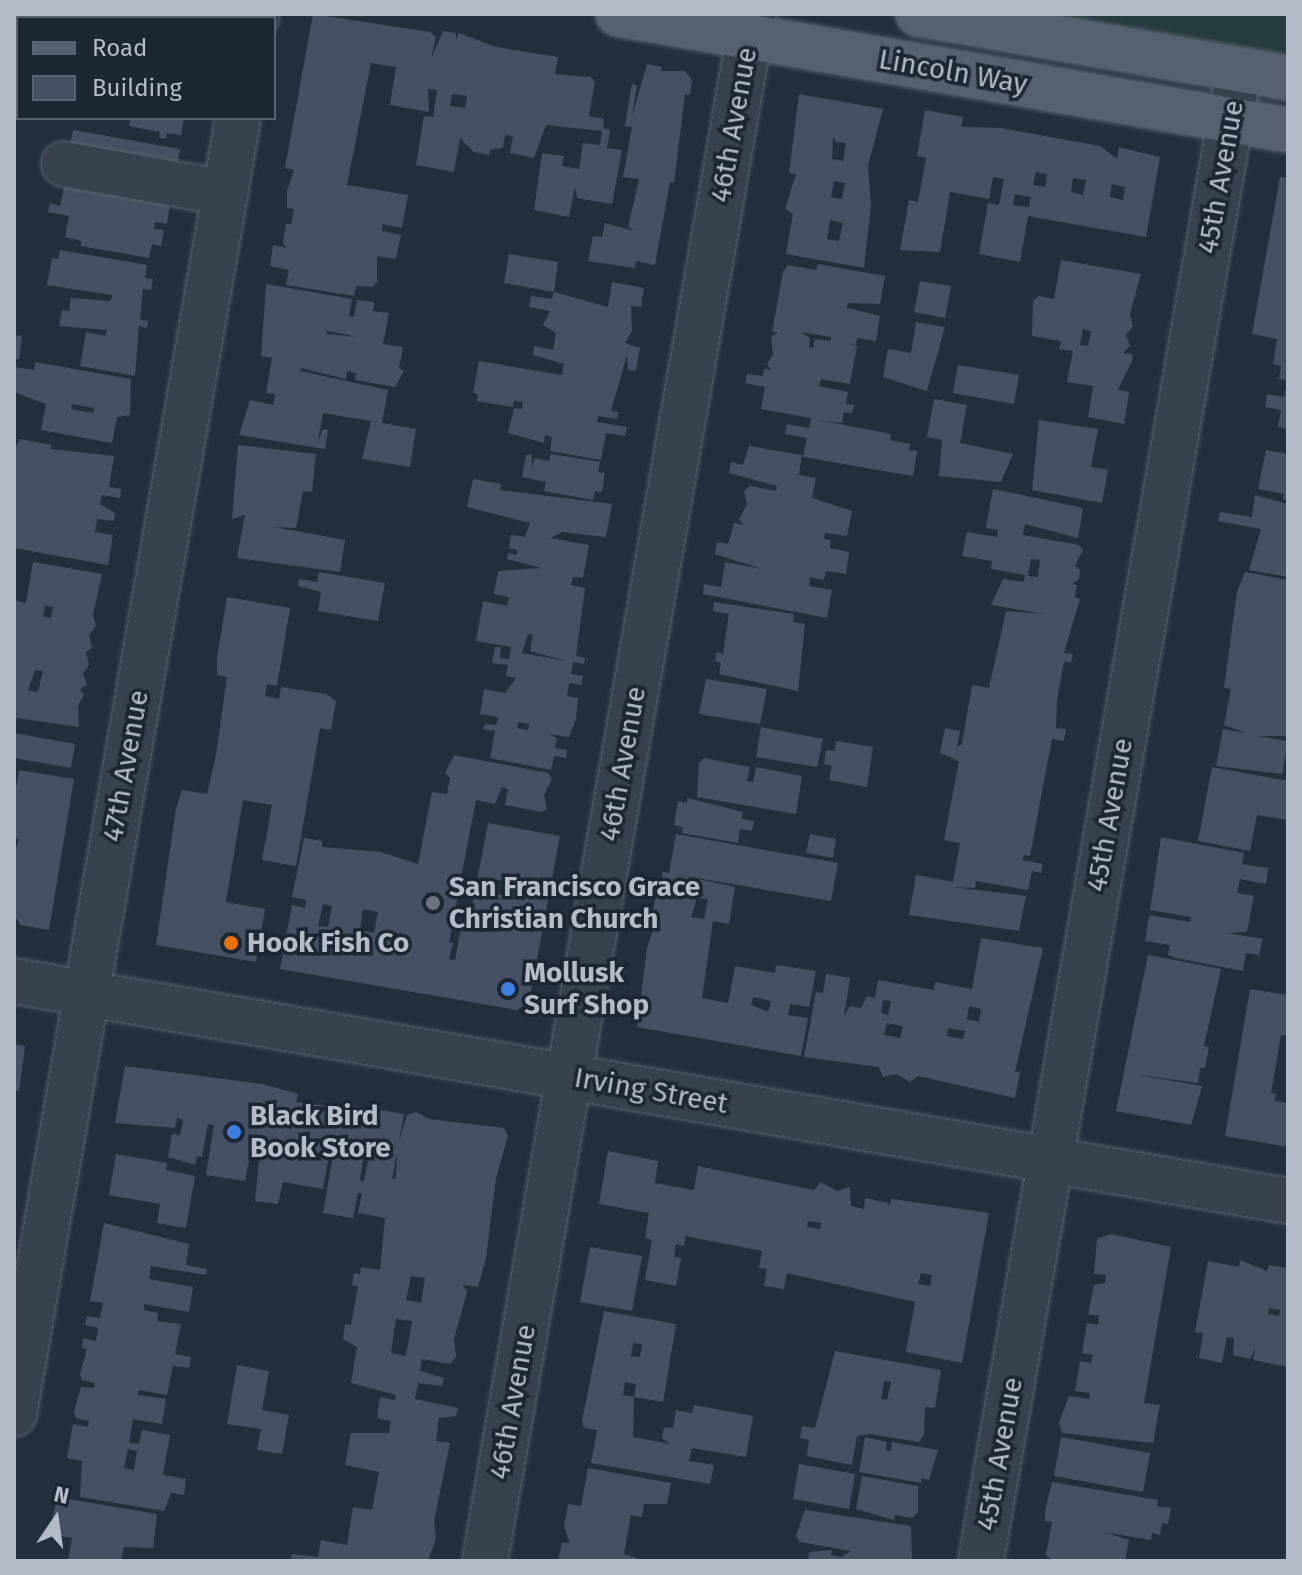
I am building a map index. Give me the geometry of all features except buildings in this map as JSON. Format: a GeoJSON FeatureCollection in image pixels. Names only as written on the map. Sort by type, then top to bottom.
{"type":"FeatureCollection","features":[{"type":"Feature","properties":{"kind":"main road","name":"Lincoln Way"},"geometry":{"type":"LineString","coordinates":[[618,14],[751,25],[1288,130]]}},
{"type":"Feature","properties":{"kind":"main road","name":"Lincoln Way"},"geometry":{"type":"LineString","coordinates":[[918,14],[1288,78]]}},
{"type":"Feature","properties":{"kind":"street","name":"46th Avenue"},"geometry":{"type":"LineString","coordinates":[[485,1561],[751,25]]}},
{"type":"Feature","properties":{"kind":"street","name":"45th Avenue"},"geometry":{"type":"LineString","coordinates":[[981,1561],[1239,70]]}},
{"type":"Feature","properties":{"kind":"street","name":"47th Avenue"},"geometry":{"type":"LineString","coordinates":[[14,1414],[238,120]]}},
{"type":"Feature","properties":{"kind":"street"},"geometry":{"type":"LineString","coordinates":[[64,164],[225,193]]}},
{"type":"Feature","properties":{"kind":"street","name":"Irving Street"},"geometry":{"type":"LineString","coordinates":[[14,981],[1288,1201]]}},
{"type":"Feature","properties":{"kind":"green space"},"geometry":{"type":"Polygon","coordinates":[[[1051,14],[1288,14],[1288,55],[1051,14]]]}},
{"type":"Feature","properties":{"kind":"place","name":"San Francisco Grace Christian Church"},"geometry":{"type":"Point","coordinates":[433,903]}},
{"type":"Feature","properties":{"kind":"place","name":"Hook Fish Co"},"geometry":{"type":"Point","coordinates":[231,943]}},
{"type":"Feature","properties":{"kind":"place","name":"Mollusk Surf Shop"},"geometry":{"type":"Point","coordinates":[508,989]}},
{"type":"Feature","properties":{"kind":"place","name":"Black Bird Book Store"},"geometry":{"type":"Point","coordinates":[234,1132]}}]}
